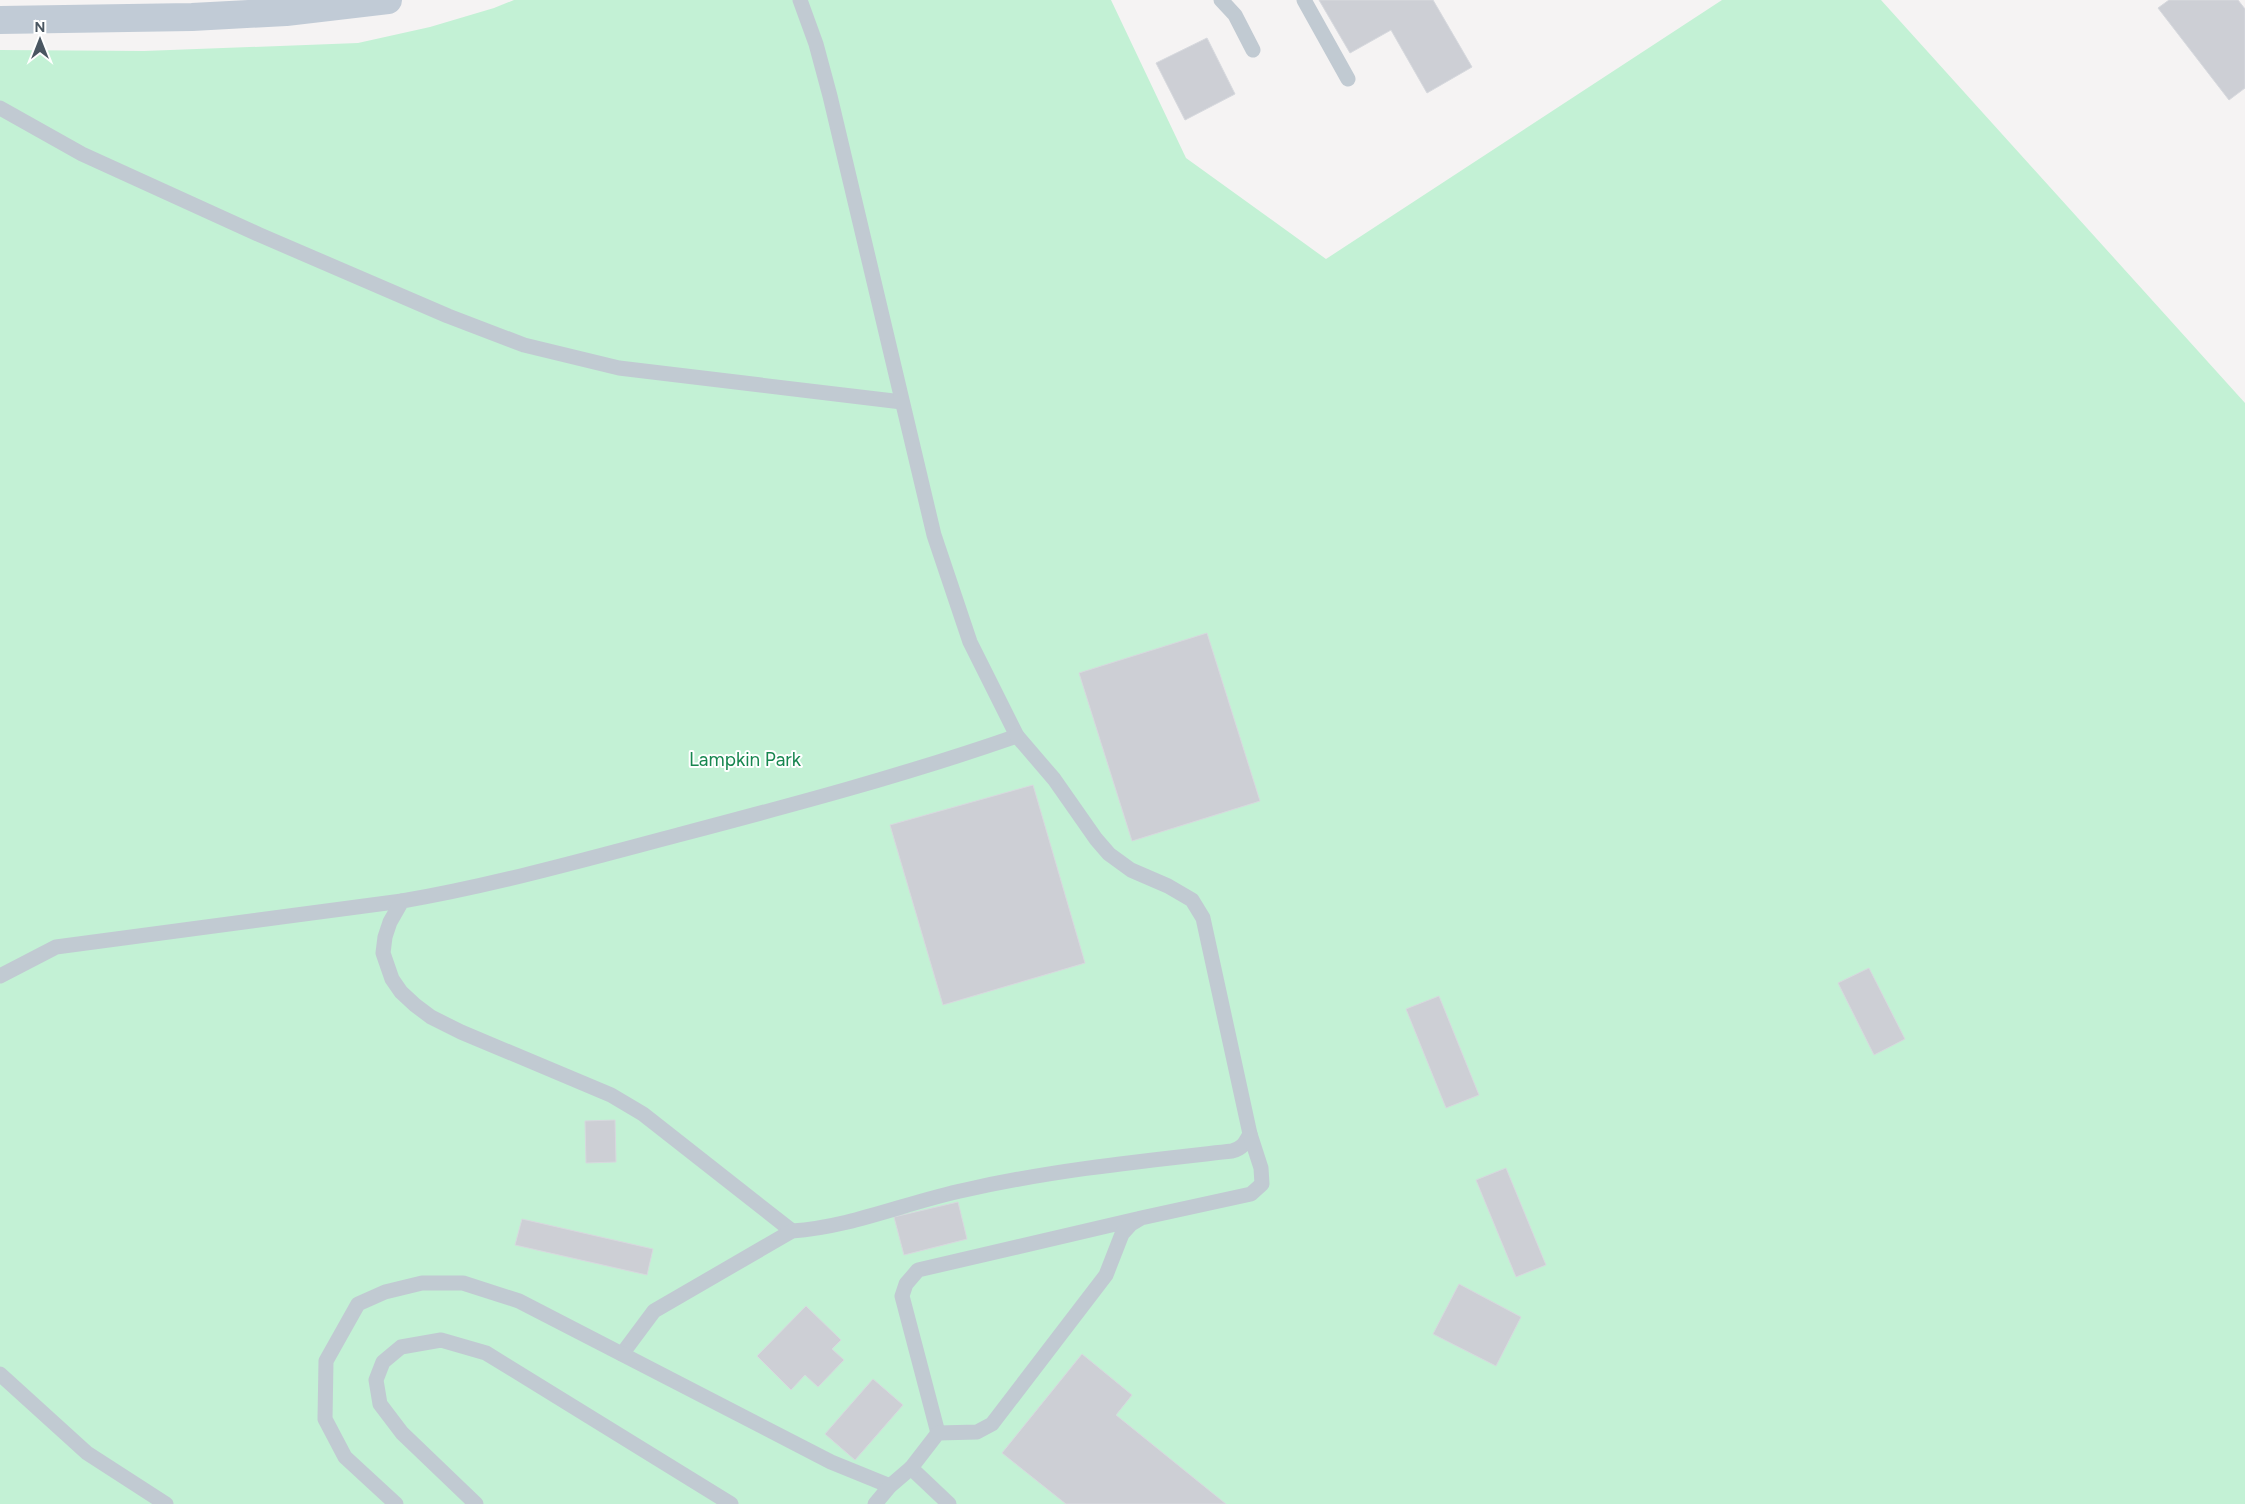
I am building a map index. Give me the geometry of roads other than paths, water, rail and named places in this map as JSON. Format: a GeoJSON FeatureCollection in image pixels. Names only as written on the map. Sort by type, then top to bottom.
{"type":"FeatureCollection","features":[{"type":"Feature","properties":{"kind":"street"},"geometry":{"type":"LineString","coordinates":[[0,20],[192,17],[286,12],[388,0]]}},
{"type":"Feature","properties":{"kind":"lane"},"geometry":{"type":"LineString","coordinates":[[800,0],[816,44],[830,96],[934,535],[970,642],[1016,736],[1054,779],[1096,839],[1109,854],[1131,870],[1168,886],[1192,900],[1203,918],[1250,1134],[1261,1168],[1262,1184],[1251,1194],[918,1270],[906,1284],[902,1296],[938,1433]]}},
{"type":"Feature","properties":{"kind":"lane"},"geometry":{"type":"LineString","coordinates":[[1221,0],[1235,15],[1253,50]]}},
{"type":"Feature","properties":{"kind":"lane"},"geometry":{"type":"LineString","coordinates":[[1304,0],[1348,79]]}},
{"type":"Feature","properties":{"kind":"lane"},"geometry":{"type":"LineString","coordinates":[[0,108],[82,154],[448,316],[524,345],[619,368],[902,402]]}},
{"type":"Feature","properties":{"kind":"lane"},"geometry":{"type":"LineString","coordinates":[[0,976],[56,947],[402,902],[443,894],[802,802],[946,761],[1016,736]]}},
{"type":"Feature","properties":{"kind":"lane"},"geometry":{"type":"LineString","coordinates":[[402,902],[390,922],[385,937],[383,953],[392,980],[414,1005],[431,1017],[461,1032],[611,1095],[643,1114],[792,1231]]}},
{"type":"Feature","properties":{"kind":"lane"},"geometry":{"type":"LineString","coordinates":[[622,1354],[654,1311],[792,1231],[814,1229],[858,1220],[964,1190],[1027,1178],[1232,1151],[1240,1149],[1245,1145],[1250,1134]]}},
{"type":"Feature","properties":{"kind":"lane"},"geometry":{"type":"LineString","coordinates":[[938,1433],[977,1432],[992,1424],[1106,1275],[1122,1234],[1131,1224],[1141,1218]]}},
{"type":"Feature","properties":{"kind":"lane"},"geometry":{"type":"LineString","coordinates":[[396,1504],[344,1457],[325,1419],[326,1361],[358,1304],[385,1292],[422,1283],[463,1283],[519,1301],[831,1462],[890,1486]]}},
{"type":"Feature","properties":{"kind":"lane"},"geometry":{"type":"LineString","coordinates":[[476,1504],[402,1433],[380,1404],[376,1380],[383,1362],[401,1347],[441,1340],[486,1352],[731,1504]]}},
{"type":"Feature","properties":{"kind":"lane"},"geometry":{"type":"LineString","coordinates":[[0,1374],[86,1453],[166,1504]]}},
{"type":"Feature","properties":{"kind":"lane"},"geometry":{"type":"LineString","coordinates":[[875,1504],[890,1486],[911,1468],[938,1433]]}},
{"type":"Feature","properties":{"kind":"lane"},"geometry":{"type":"LineString","coordinates":[[911,1468],[949,1504]]}},
{"type":"Feature","properties":{"kind":"park label","name":"Lampkin Park"},"geometry":{"type":"Point","coordinates":[745,759]}}]}
